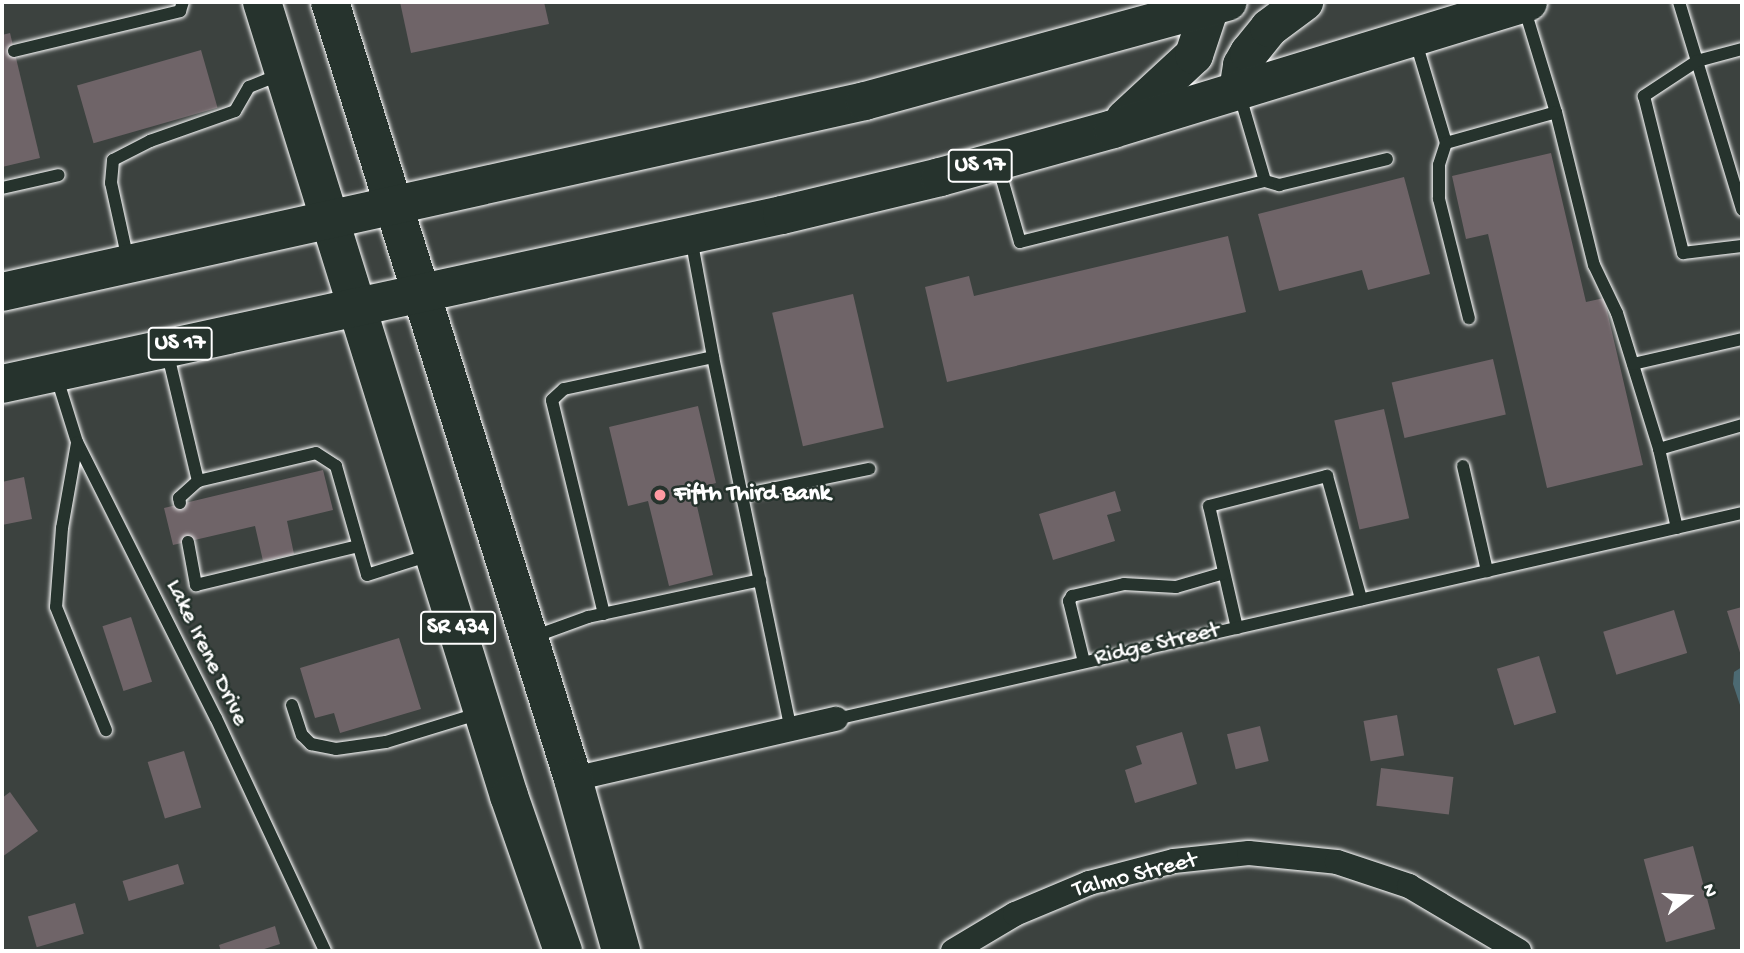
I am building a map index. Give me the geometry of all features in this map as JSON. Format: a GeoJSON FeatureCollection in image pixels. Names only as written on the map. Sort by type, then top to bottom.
{"type":"FeatureCollection","features":[{"type":"Feature","properties":{"kind":"main road","name":"SR 434"},"geometry":{"type":"LineString","coordinates":[[262,2],[359,303],[484,712],[564,951]]}},
{"type":"Feature","properties":{"kind":"main road","name":"SR 434"},"geometry":{"type":"LineString","coordinates":[[330,2],[530,638],[621,951]]}},
{"type":"Feature","properties":{"kind":"main road"},"geometry":{"type":"LineString","coordinates":[[1238,91],[1242,65],[1249,53],[1269,28],[1304,2]]}},
{"type":"Feature","properties":{"kind":"main road","name":"US 17"},"geometry":{"type":"LineString","coordinates":[[2,384],[359,303],[691,234],[996,161],[1113,129],[1526,3]]}},
{"type":"Feature","properties":{"kind":"main road"},"geometry":{"type":"LineString","coordinates":[[2,292],[865,101],[1219,5]]}},
{"type":"Feature","properties":{"kind":"main road"},"geometry":{"type":"LineString","coordinates":[[1113,129],[1194,55],[1219,5]]}},
{"type":"Feature","properties":{"kind":"street","name":"Ridge Street"},"geometry":{"type":"LineString","coordinates":[[573,779],[836,719]]}},
{"type":"Feature","properties":{"kind":"street","name":"Talmo Street"},"geometry":{"type":"LineString","coordinates":[[953,951],[1015,914],[1089,883],[1174,861],[1249,853],[1336,862],[1409,886],[1519,951]]}},
{"type":"Feature","properties":{"kind":"lane"},"geometry":{"type":"LineString","coordinates":[[14,51],[180,11],[183,2]]}},
{"type":"Feature","properties":{"kind":"lane"},"geometry":{"type":"LineString","coordinates":[[1679,2],[1742,211]]}},
{"type":"Feature","properties":{"kind":"lane"},"geometry":{"type":"LineString","coordinates":[[1526,3],[1594,265],[1633,364],[1659,449],[1677,528]]}},
{"type":"Feature","properties":{"kind":"lane"},"geometry":{"type":"LineString","coordinates":[[1414,37],[1446,143],[1439,165],[1439,199],[1469,318]]}},
{"type":"Feature","properties":{"kind":"lane"},"geometry":{"type":"LineString","coordinates":[[1742,48],[1697,61],[1644,96],[1683,253],[1742,246]]}},
{"type":"Feature","properties":{"kind":"lane"},"geometry":{"type":"LineString","coordinates":[[129,264],[111,183],[113,160],[150,141],[235,111],[249,87],[284,72]]}},
{"type":"Feature","properties":{"kind":"lane"},"geometry":{"type":"LineString","coordinates":[[1238,91],[1265,181]]}},
{"type":"Feature","properties":{"kind":"lane"},"geometry":{"type":"LineString","coordinates":[[1446,143],[1556,112]]}},
{"type":"Feature","properties":{"kind":"lane"},"geometry":{"type":"LineString","coordinates":[[996,161],[1020,242],[1265,181],[1279,185],[1387,159]]}},
{"type":"Feature","properties":{"kind":"lane"},"geometry":{"type":"LineString","coordinates":[[2,188],[59,175]]}},
{"type":"Feature","properties":{"kind":"lane"},"geometry":{"type":"LineString","coordinates":[[691,234],[713,357],[790,729]]}},
{"type":"Feature","properties":{"kind":"lane"},"geometry":{"type":"LineString","coordinates":[[1633,364],[1742,339]]}},
{"type":"Feature","properties":{"kind":"lane"},"geometry":{"type":"LineString","coordinates":[[167,347],[198,481]]}},
{"type":"Feature","properties":{"kind":"lane"},"geometry":{"type":"LineString","coordinates":[[604,614],[552,400],[564,388],[713,357]]}},
{"type":"Feature","properties":{"kind":"lane","name":"Lake Irene Drive"},"geometry":{"type":"LineString","coordinates":[[55,372],[77,442],[216,718],[325,951]]}},
{"type":"Feature","properties":{"kind":"lane"},"geometry":{"type":"LineString","coordinates":[[1659,449],[1742,425]]}},
{"type":"Feature","properties":{"kind":"lane"},"geometry":{"type":"LineString","coordinates":[[77,442],[62,528],[57,607],[106,730]]}},
{"type":"Feature","properties":{"kind":"lane"},"geometry":{"type":"LineString","coordinates":[[180,503],[179,498],[198,481],[316,453],[336,466],[367,575],[435,553]]}},
{"type":"Feature","properties":{"kind":"lane"},"geometry":{"type":"LineString","coordinates":[[1464,466],[1487,571]]}},
{"type":"Feature","properties":{"kind":"lane"},"geometry":{"type":"LineString","coordinates":[[742,495],[869,469]]}},
{"type":"Feature","properties":{"kind":"lane"},"geometry":{"type":"LineString","coordinates":[[1237,628],[1209,506],[1327,476],[1361,599]]}},
{"type":"Feature","properties":{"kind":"lane","name":"Ridge Street"},"geometry":{"type":"LineString","coordinates":[[836,719],[1742,513]]}},
{"type":"Feature","properties":{"kind":"lane"},"geometry":{"type":"LineString","coordinates":[[188,542],[196,585],[358,546]]}},
{"type":"Feature","properties":{"kind":"lane"},"geometry":{"type":"LineString","coordinates":[[1084,662],[1069,601],[1072,596],[1124,584],[1176,587],[1224,573]]}},
{"type":"Feature","properties":{"kind":"lane"},"geometry":{"type":"LineString","coordinates":[[530,638],[604,614],[760,580]]}},
{"type":"Feature","properties":{"kind":"lane"},"geometry":{"type":"LineString","coordinates":[[292,705],[302,735],[311,744],[336,750],[386,742],[484,712]]}},
{"type":"Feature","properties":{"kind":"water"},"geometry":{"type":"Polygon","coordinates":[[[1742,667],[1741,708],[1733,684],[1734,672],[1742,667]]]}},
{"type":"Feature","properties":{"kind":"building"},"geometry":{"type":"Polygon","coordinates":[[[400,2],[544,2],[549,24],[411,53],[400,2]]]}},
{"type":"Feature","properties":{"kind":"building"},"geometry":{"type":"Polygon","coordinates":[[[10,33],[40,158],[2,167],[2,35],[10,33]]]}},
{"type":"Feature","properties":{"kind":"building"},"geometry":{"type":"Polygon","coordinates":[[[201,50],[218,108],[94,143],[77,86],[201,50]]]}},
{"type":"Feature","properties":{"kind":"building"},"geometry":{"type":"Polygon","coordinates":[[[1551,153],[1586,302],[1604,298],[1643,465],[1547,488],[1488,234],[1466,239],[1452,176],[1551,153]]]}},
{"type":"Feature","properties":{"kind":"building"},"geometry":{"type":"Polygon","coordinates":[[[1404,177],[1430,274],[1368,290],[1362,270],[1279,291],[1258,214],[1404,177]]]}},
{"type":"Feature","properties":{"kind":"building"},"geometry":{"type":"Polygon","coordinates":[[[1228,236],[1246,312],[947,382],[925,287],[969,276],[974,296],[1228,236]]]}},
{"type":"Feature","properties":{"kind":"building"},"geometry":{"type":"Polygon","coordinates":[[[853,294],[884,427],[803,446],[772,313],[853,294]]]}},
{"type":"Feature","properties":{"kind":"building"},"geometry":{"type":"Polygon","coordinates":[[[1493,359],[1506,415],[1404,438],[1392,382],[1493,359]]]}},
{"type":"Feature","properties":{"kind":"building","name":"Fifth Third Bank"},"geometry":{"type":"Polygon","coordinates":[[[698,406],[716,483],[693,489],[713,575],[669,586],[648,501],[628,506],[609,427],[698,406]]]}},
{"type":"Feature","properties":{"kind":"building"},"geometry":{"type":"Polygon","coordinates":[[[1384,409],[1409,518],[1360,530],[1334,420],[1384,409]]]}},
{"type":"Feature","properties":{"kind":"building"},"geometry":{"type":"Polygon","coordinates":[[[323,470],[333,510],[287,521],[294,554],[263,561],[255,526],[173,545],[164,508],[323,470]]]}},
{"type":"Feature","properties":{"kind":"building"},"geometry":{"type":"Polygon","coordinates":[[[24,477],[32,519],[2,525],[2,482],[24,477]]]}},
{"type":"Feature","properties":{"kind":"building"},"geometry":{"type":"Polygon","coordinates":[[[1115,491],[1121,511],[1107,515],[1115,541],[1053,560],[1039,514],[1115,491]]]}},
{"type":"Feature","properties":{"kind":"building"},"geometry":{"type":"Polygon","coordinates":[[[1742,607],[1742,659],[1727,611],[1742,607]]]}},
{"type":"Feature","properties":{"kind":"building"},"geometry":{"type":"Polygon","coordinates":[[[1674,610],[1687,653],[1616,675],[1603,632],[1674,610]]]}},
{"type":"Feature","properties":{"kind":"building"},"geometry":{"type":"Polygon","coordinates":[[[131,617],[152,682],[123,691],[102,626],[131,617]]]}},
{"type":"Feature","properties":{"kind":"building"},"geometry":{"type":"Polygon","coordinates":[[[399,638],[421,709],[340,733],[334,713],[315,718],[300,668],[399,638]]]}},
{"type":"Feature","properties":{"kind":"building"},"geometry":{"type":"Polygon","coordinates":[[[1539,656],[1556,712],[1514,725],[1497,669],[1539,656]]]}},
{"type":"Feature","properties":{"kind":"building"},"geometry":{"type":"Polygon","coordinates":[[[1397,715],[1404,755],[1371,761],[1364,721],[1397,715]]]}},
{"type":"Feature","properties":{"kind":"building"},"geometry":{"type":"Polygon","coordinates":[[[1260,726],[1269,761],[1236,769],[1227,734],[1260,726]]]}},
{"type":"Feature","properties":{"kind":"building"},"geometry":{"type":"Polygon","coordinates":[[[1182,732],[1197,784],[1135,803],[1125,770],[1142,764],[1136,746],[1182,732]]]}},
{"type":"Feature","properties":{"kind":"building"},"geometry":{"type":"Polygon","coordinates":[[[184,751],[201,807],[165,819],[148,762],[184,751]]]}},
{"type":"Feature","properties":{"kind":"building"},"geometry":{"type":"Polygon","coordinates":[[[1381,768],[1453,777],[1449,815],[1376,806],[1381,768]]]}},
{"type":"Feature","properties":{"kind":"building"},"geometry":{"type":"Polygon","coordinates":[[[10,792],[38,831],[2,857],[2,798],[10,792]]]}},
{"type":"Feature","properties":{"kind":"building"},"geometry":{"type":"Polygon","coordinates":[[[1693,846],[1715,929],[1666,942],[1644,859],[1693,846]]]}},
{"type":"Feature","properties":{"kind":"building"},"geometry":{"type":"Polygon","coordinates":[[[178,864],[184,884],[129,901],[123,881],[178,864]]]}},
{"type":"Feature","properties":{"kind":"building"},"geometry":{"type":"Polygon","coordinates":[[[75,903],[84,934],[37,947],[28,917],[75,903]]]}},
{"type":"Feature","properties":{"kind":"building"},"geometry":{"type":"Polygon","coordinates":[[[275,926],[280,944],[258,951],[221,951],[219,945],[275,926]]]}},
{"type":"Feature","properties":{"kind":"place","name":"Fifth Third Bank"},"geometry":{"type":"Point","coordinates":[660,495]}}]}
